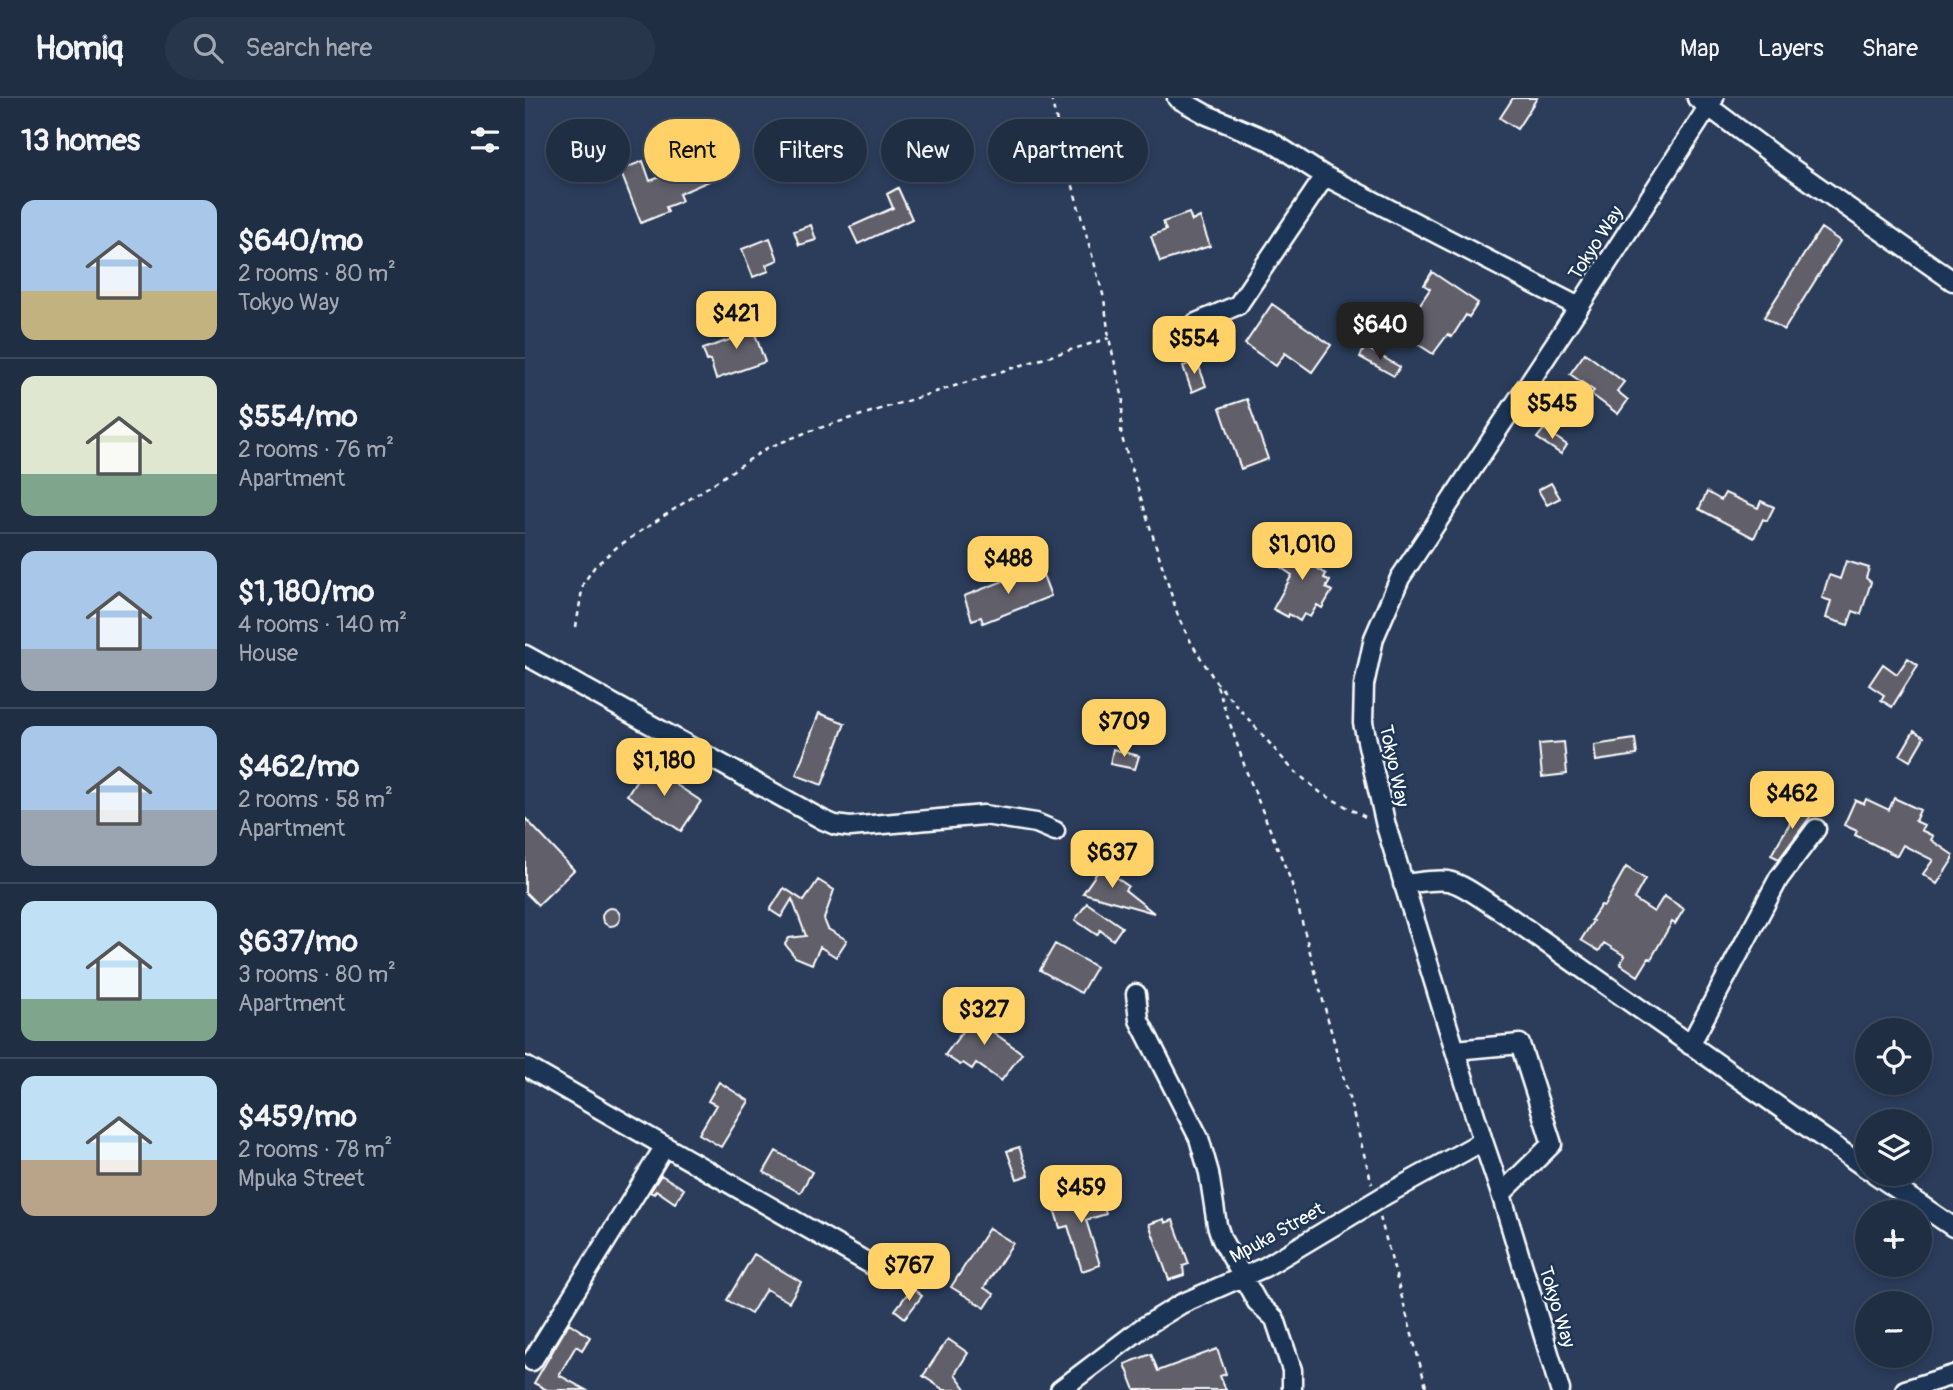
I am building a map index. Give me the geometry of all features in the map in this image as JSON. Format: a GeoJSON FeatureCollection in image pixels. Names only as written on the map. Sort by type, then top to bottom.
{"type":"FeatureCollection","features":[{"type":"Feature","properties":{"kind":"street"},"geometry":{"type":"LineString","coordinates":[[1177,98],[1207,115],[1270,141],[1325,176],[1579,307]]}},
{"type":"Feature","properties":{"kind":"street"},"geometry":{"type":"LineString","coordinates":[[1707,100],[1780,160],[1953,281]]}},
{"type":"Feature","properties":{"kind":"street","name":"Tokyo Way"},"geometry":{"type":"LineString","coordinates":[[1560,1390],[1386,827],[1363,723],[1364,685],[1374,638],[1400,578],[1579,307],[1707,100]]}},
{"type":"Feature","properties":{"kind":"street"},"geometry":{"type":"LineString","coordinates":[[1196,323],[1238,305],[1325,176]]}},
{"type":"Feature","properties":{"kind":"street"},"geometry":{"type":"LineString","coordinates":[[525,655],[835,825],[859,827],[984,816],[1036,823],[1055,831]]}},
{"type":"Feature","properties":{"kind":"street"},"geometry":{"type":"LineString","coordinates":[[1690,1045],[1779,878],[1816,829]]}},
{"type":"Feature","properties":{"kind":"street"},"geometry":{"type":"LineString","coordinates":[[1403,884],[1449,881],[1459,885],[1501,911],[1855,1161]]}},
{"type":"Feature","properties":{"kind":"street"},"geometry":{"type":"LineString","coordinates":[[1136,994],[1139,1020],[1199,1138],[1222,1240],[1257,1302],[1275,1319],[1292,1370],[1292,1390]]}},
{"type":"Feature","properties":{"kind":"street"},"geometry":{"type":"LineString","coordinates":[[1455,1050],[1520,1044],[1548,1131],[1552,1144],[1501,1194]]}},
{"type":"Feature","properties":{"kind":"street"},"geometry":{"type":"LineString","coordinates":[[525,1066],[891,1276]]}},
{"type":"Feature","properties":{"kind":"street","name":"Mpuka Street"},"geometry":{"type":"LineString","coordinates":[[1060,1390],[1151,1322],[1181,1304],[1265,1267],[1483,1141]]}},
{"type":"Feature","properties":{"kind":"street"},"geometry":{"type":"LineString","coordinates":[[532,1361],[665,1146]]}},
{"type":"Feature","properties":{"kind":"street"},"geometry":{"type":"LineString","coordinates":[[1893,1186],[1953,1227]]}},
{"type":"Feature","properties":{"kind":"street"},"geometry":{"type":"LineString","coordinates":[[1905,1390],[1953,1375]]}},
{"type":"Feature","properties":{"kind":"path"},"geometry":{"type":"LineString","coordinates":[[1051,98],[1104,298],[1109,338],[1123,399],[1123,441],[1172,601],[1192,644],[1216,682],[1292,769],[1321,793],[1386,827]]}},
{"type":"Feature","properties":{"kind":"path"},"geometry":{"type":"LineString","coordinates":[[576,627],[583,584],[595,566],[617,547],[767,448],[810,431],[1109,338]]}},
{"type":"Feature","properties":{"kind":"path"},"geometry":{"type":"LineString","coordinates":[[1216,682],[1247,773],[1291,881],[1427,1390]]}},
{"type":"Feature","properties":{"kind":"building"},"geometry":{"type":"Polygon","coordinates":[[[1513,98],[1537,98],[1517,129],[1500,118],[1513,98]]]}},
{"type":"Feature","properties":{"kind":"building"},"geometry":{"type":"Polygon","coordinates":[[[643,161],[644,182],[707,182],[679,194],[682,201],[666,207],[668,212],[641,223],[625,182],[630,182],[630,166],[643,161]]]}},
{"type":"Feature","properties":{"kind":"building"},"geometry":{"type":"Polygon","coordinates":[[[898,188],[912,219],[858,244],[850,227],[893,208],[887,194],[898,188]]]}},
{"type":"Feature","properties":{"kind":"building"},"geometry":{"type":"Polygon","coordinates":[[[1189,213],[1192,221],[1200,217],[1210,246],[1160,262],[1151,236],[1166,230],[1163,222],[1189,213]]]}},
{"type":"Feature","properties":{"kind":"building"},"geometry":{"type":"Polygon","coordinates":[[[811,225],[816,240],[799,245],[794,231],[811,225]]]}},
{"type":"Feature","properties":{"kind":"building"},"geometry":{"type":"Polygon","coordinates":[[[1821,228],[1840,241],[1784,330],[1764,317],[1821,228]]]}},
{"type":"Feature","properties":{"kind":"building"},"geometry":{"type":"Polygon","coordinates":[[[770,238],[778,260],[766,265],[769,271],[753,277],[742,249],[770,238]]]}},
{"type":"Feature","properties":{"kind":"building"},"geometry":{"type":"Polygon","coordinates":[[[1432,272],[1478,303],[1469,317],[1466,315],[1452,337],[1448,334],[1433,354],[1396,330],[1401,317],[1408,322],[1430,289],[1424,285],[1432,272]]]}},
{"type":"Feature","properties":{"kind":"building"},"geometry":{"type":"Polygon","coordinates":[[[1272,304],[1331,345],[1312,372],[1285,353],[1276,366],[1245,344],[1272,304]]]}},
{"type":"Feature","properties":{"kind":"building"},"geometry":{"type":"Polygon","coordinates":[[[749,317],[765,362],[716,379],[703,349],[738,337],[733,322],[749,317]]]}},
{"type":"Feature","properties":{"kind":"building"},"geometry":{"type":"Polygon","coordinates":[[[1365,347],[1400,367],[1394,376],[1360,357],[1365,347]]]}},
{"type":"Feature","properties":{"kind":"building"},"geometry":{"type":"Polygon","coordinates":[[[1585,353],[1624,382],[1617,391],[1628,400],[1618,414],[1591,394],[1594,391],[1570,374],[1585,353]]]}},
{"type":"Feature","properties":{"kind":"building"},"geometry":{"type":"Polygon","coordinates":[[[1197,361],[1206,386],[1192,392],[1183,366],[1197,361]]]}},
{"type":"Feature","properties":{"kind":"building"},"geometry":{"type":"Polygon","coordinates":[[[1247,399],[1268,459],[1241,469],[1220,408],[1247,399]]]}},
{"type":"Feature","properties":{"kind":"building"},"geometry":{"type":"Polygon","coordinates":[[[1544,429],[1567,445],[1561,454],[1537,438],[1544,429]]]}},
{"type":"Feature","properties":{"kind":"building"},"geometry":{"type":"Polygon","coordinates":[[[1551,483],[1560,498],[1547,505],[1538,490],[1551,483]]]}},
{"type":"Feature","properties":{"kind":"building"},"geometry":{"type":"Polygon","coordinates":[[[1707,492],[1721,500],[1725,493],[1758,508],[1761,501],[1774,507],[1767,521],[1763,519],[1754,538],[1699,509],[1707,492]]]}},
{"type":"Feature","properties":{"kind":"building"},"geometry":{"type":"Polygon","coordinates":[[[1295,538],[1301,542],[1303,539],[1317,548],[1312,555],[1322,561],[1317,568],[1326,574],[1324,578],[1330,581],[1326,588],[1332,591],[1322,608],[1317,605],[1310,617],[1304,614],[1300,621],[1273,609],[1292,575],[1277,565],[1295,538]]]}},
{"type":"Feature","properties":{"kind":"building"},"geometry":{"type":"Polygon","coordinates":[[[1846,561],[1869,568],[1866,578],[1871,582],[1861,614],[1853,611],[1848,625],[1826,618],[1831,601],[1822,598],[1829,575],[1840,579],[1846,561]]]}},
{"type":"Feature","properties":{"kind":"building"},"geometry":{"type":"Polygon","coordinates":[[[1040,567],[1051,596],[983,623],[981,617],[972,620],[964,596],[1040,567]]]}},
{"type":"Feature","properties":{"kind":"building"},"geometry":{"type":"Polygon","coordinates":[[[1908,658],[1918,665],[1892,707],[1881,700],[1884,695],[1869,685],[1883,664],[1897,674],[1908,658]]]}},
{"type":"Feature","properties":{"kind":"building"},"geometry":{"type":"Polygon","coordinates":[[[819,713],[845,723],[822,785],[796,775],[819,713]]]}},
{"type":"Feature","properties":{"kind":"building"},"geometry":{"type":"Polygon","coordinates":[[[1914,731],[1924,737],[1910,761],[1900,755],[1914,731]]]}},
{"type":"Feature","properties":{"kind":"building"},"geometry":{"type":"Polygon","coordinates":[[[1635,739],[1637,755],[1596,761],[1594,745],[1635,739]]]}},
{"type":"Feature","properties":{"kind":"building"},"geometry":{"type":"Polygon","coordinates":[[[1564,742],[1567,774],[1542,777],[1539,744],[1564,742]]]}},
{"type":"Feature","properties":{"kind":"building"},"geometry":{"type":"Polygon","coordinates":[[[1113,749],[1139,756],[1135,769],[1110,764],[1113,749]]]}},
{"type":"Feature","properties":{"kind":"building"},"geometry":{"type":"Polygon","coordinates":[[[646,765],[701,801],[681,831],[627,795],[646,765]]]}},
{"type":"Feature","properties":{"kind":"building"},"geometry":{"type":"Polygon","coordinates":[[[1894,798],[1920,810],[1915,821],[1924,825],[1921,830],[1933,836],[1931,840],[1953,855],[1937,884],[1923,874],[1933,860],[1903,845],[1897,856],[1855,835],[1857,831],[1844,825],[1855,800],[1864,804],[1866,799],[1889,810],[1894,798]]]}},
{"type":"Feature","properties":{"kind":"building"},"geometry":{"type":"Polygon","coordinates":[[[1800,806],[1813,813],[1779,859],[1771,855],[1800,806]]]}},
{"type":"Feature","properties":{"kind":"building"},"geometry":{"type":"Polygon","coordinates":[[[525,818],[574,870],[538,905],[525,892],[525,818]]]}},
{"type":"Feature","properties":{"kind":"building"},"geometry":{"type":"Polygon","coordinates":[[[1101,867],[1128,886],[1125,890],[1154,913],[1083,893],[1101,867]]]}},
{"type":"Feature","properties":{"kind":"building"},"geometry":{"type":"Polygon","coordinates":[[[1626,867],[1645,879],[1634,899],[1654,912],[1664,896],[1684,909],[1675,924],[1672,922],[1638,976],[1620,964],[1625,956],[1604,943],[1599,951],[1581,940],[1626,867]]]}},
{"type":"Feature","properties":{"kind":"building"},"geometry":{"type":"Polygon","coordinates":[[[818,880],[834,890],[824,919],[828,929],[847,940],[836,957],[820,947],[812,964],[795,957],[785,944],[789,938],[806,936],[792,899],[781,917],[770,910],[784,888],[804,901],[818,880]]]}},
{"type":"Feature","properties":{"kind":"building"},"geometry":{"type":"Polygon","coordinates":[[[1087,903],[1122,927],[1113,940],[1100,930],[1097,935],[1075,920],[1087,903]]]}},
{"type":"Feature","properties":{"kind":"building"},"geometry":{"type":"Polygon","coordinates":[[[607,908],[615,908],[620,917],[618,924],[607,926],[602,921],[602,913],[607,908]]]}},
{"type":"Feature","properties":{"kind":"building"},"geometry":{"type":"Polygon","coordinates":[[[1055,944],[1096,967],[1081,993],[1040,970],[1055,944]]]}},
{"type":"Feature","properties":{"kind":"building"},"geometry":{"type":"Polygon","coordinates":[[[981,1007],[997,1020],[990,1030],[1022,1053],[1001,1081],[976,1063],[972,1069],[945,1055],[981,1007]]]}},
{"type":"Feature","properties":{"kind":"building"},"geometry":{"type":"Polygon","coordinates":[[[719,1082],[749,1101],[721,1147],[699,1134],[716,1105],[708,1101],[719,1082]]]}},
{"type":"Feature","properties":{"kind":"building"},"geometry":{"type":"Polygon","coordinates":[[[1019,1147],[1029,1175],[1017,1179],[1007,1151],[1019,1147]]]}},
{"type":"Feature","properties":{"kind":"building"},"geometry":{"type":"Polygon","coordinates":[[[776,1151],[812,1172],[800,1193],[764,1172],[776,1151]]]}},
{"type":"Feature","properties":{"kind":"building"},"geometry":{"type":"Polygon","coordinates":[[[661,1175],[684,1189],[675,1203],[656,1190],[654,1194],[650,1192],[661,1175]]]}},
{"type":"Feature","properties":{"kind":"building"},"geometry":{"type":"Polygon","coordinates":[[[1099,1191],[1106,1214],[1086,1220],[1100,1265],[1082,1271],[1068,1226],[1060,1228],[1053,1205],[1099,1191]]]}},
{"type":"Feature","properties":{"kind":"building"},"geometry":{"type":"Polygon","coordinates":[[[1164,1219],[1165,1223],[1173,1220],[1189,1264],[1183,1266],[1184,1275],[1169,1280],[1149,1224],[1164,1219]]]}},
{"type":"Feature","properties":{"kind":"building"},"geometry":{"type":"Polygon","coordinates":[[[989,1228],[1013,1243],[984,1288],[994,1294],[985,1308],[951,1287],[989,1228]]]}},
{"type":"Feature","properties":{"kind":"building"},"geometry":{"type":"Polygon","coordinates":[[[754,1254],[801,1282],[789,1302],[766,1289],[751,1314],[727,1300],[754,1254]]]}},
{"type":"Feature","properties":{"kind":"building"},"geometry":{"type":"Polygon","coordinates":[[[912,1288],[922,1296],[905,1318],[895,1310],[912,1288]]]}},
{"type":"Feature","properties":{"kind":"building"},"geometry":{"type":"Polygon","coordinates":[[[569,1323],[590,1337],[582,1350],[576,1346],[559,1375],[586,1390],[547,1390],[534,1383],[569,1323]]]}},
{"type":"Feature","properties":{"kind":"building"},"geometry":{"type":"Polygon","coordinates":[[[948,1339],[968,1353],[955,1374],[967,1390],[944,1390],[923,1376],[948,1339]]]}},
{"type":"Feature","properties":{"kind":"building"},"geometry":{"type":"Polygon","coordinates":[[[1217,1349],[1226,1374],[1220,1376],[1226,1390],[1135,1390],[1125,1364],[1151,1354],[1158,1371],[1217,1349]]]}}]}
